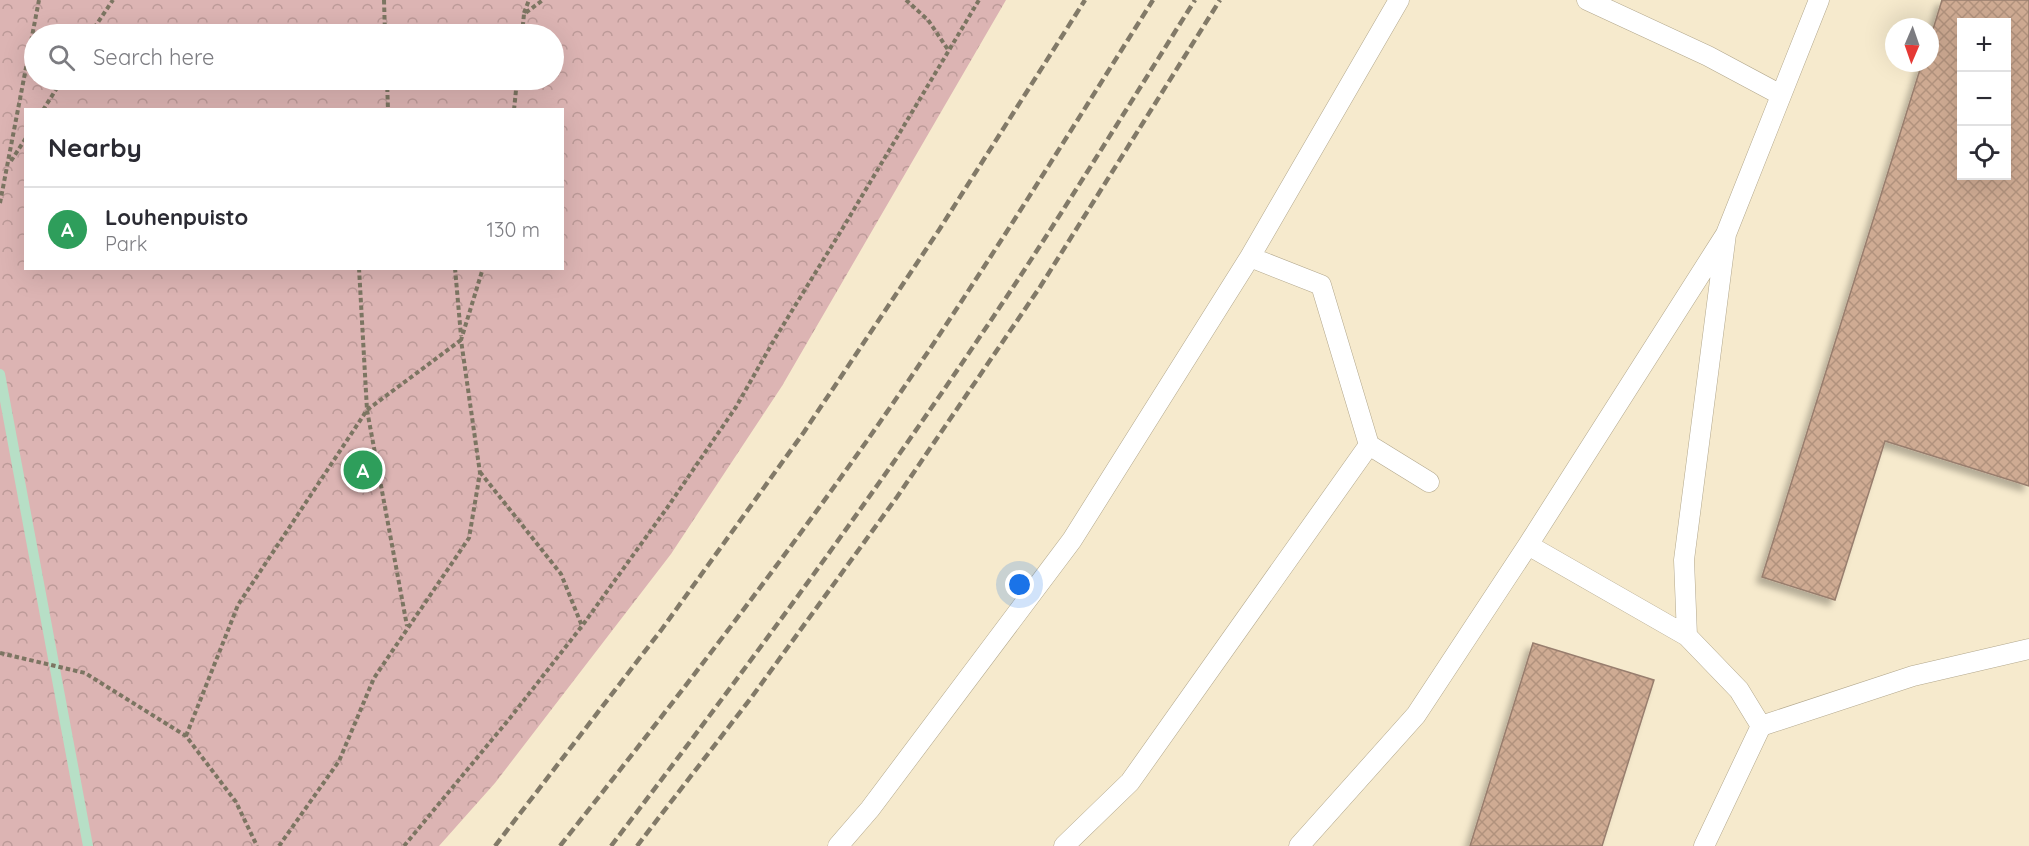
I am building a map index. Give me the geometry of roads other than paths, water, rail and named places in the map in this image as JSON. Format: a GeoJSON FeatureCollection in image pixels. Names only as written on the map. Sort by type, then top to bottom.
{"type":"FeatureCollection","features":[{"type":"Feature","properties":{"kind":"lane"},"geometry":{"type":"LineString","coordinates":[[838,846],[870,809],[1072,540],[1251,257],[1399,0]]}},
{"type":"Feature","properties":{"kind":"lane"},"geometry":{"type":"LineString","coordinates":[[1587,0],[1708,56],[1781,95]]}},
{"type":"Feature","properties":{"kind":"lane"},"geometry":{"type":"LineString","coordinates":[[1299,846],[1416,715],[1528,545],[1726,234],[1819,0]]}},
{"type":"Feature","properties":{"kind":"lane"},"geometry":{"type":"LineString","coordinates":[[1688,636],[1684,560],[1726,234]]}},
{"type":"Feature","properties":{"kind":"lane"},"geometry":{"type":"LineString","coordinates":[[1251,257],[1321,285],[1369,446],[1429,482]]}},
{"type":"Feature","properties":{"kind":"lane"},"geometry":{"type":"LineString","coordinates":[[1064,846],[1130,782],[1369,446]]}},
{"type":"Feature","properties":{"kind":"lane"},"geometry":{"type":"LineString","coordinates":[[1528,545],[1688,636],[1739,690],[1761,726]]}},
{"type":"Feature","properties":{"kind":"lane"},"geometry":{"type":"LineString","coordinates":[[1704,846],[1761,726],[1913,676],[2029,649]]}},
{"type":"Feature","properties":{"kind":"waterway"},"geometry":{"type":"LineString","coordinates":[[0,374],[88,846]]}},
{"type":"Feature","properties":{"kind":"railway"},"geometry":{"type":"LineString","coordinates":[[495,846],[662,629],[804,432],[939,230],[1085,0]]}},
{"type":"Feature","properties":{"kind":"railway"},"geometry":{"type":"LineString","coordinates":[[560,846],[743,610],[889,409],[1004,235],[1153,0]]}},
{"type":"Feature","properties":{"kind":"railway"},"geometry":{"type":"LineString","coordinates":[[611,846],[769,635],[922,421],[1043,241],[1195,0]]}},
{"type":"Feature","properties":{"kind":"railway"},"geometry":{"type":"LineString","coordinates":[[637,846],[751,698],[897,497],[1040,287],[1220,0]]}},
{"type":"Feature","properties":{"kind":"place","name":"Louhenpuisto"},"geometry":{"type":"Point","coordinates":[363,470]}}]}
